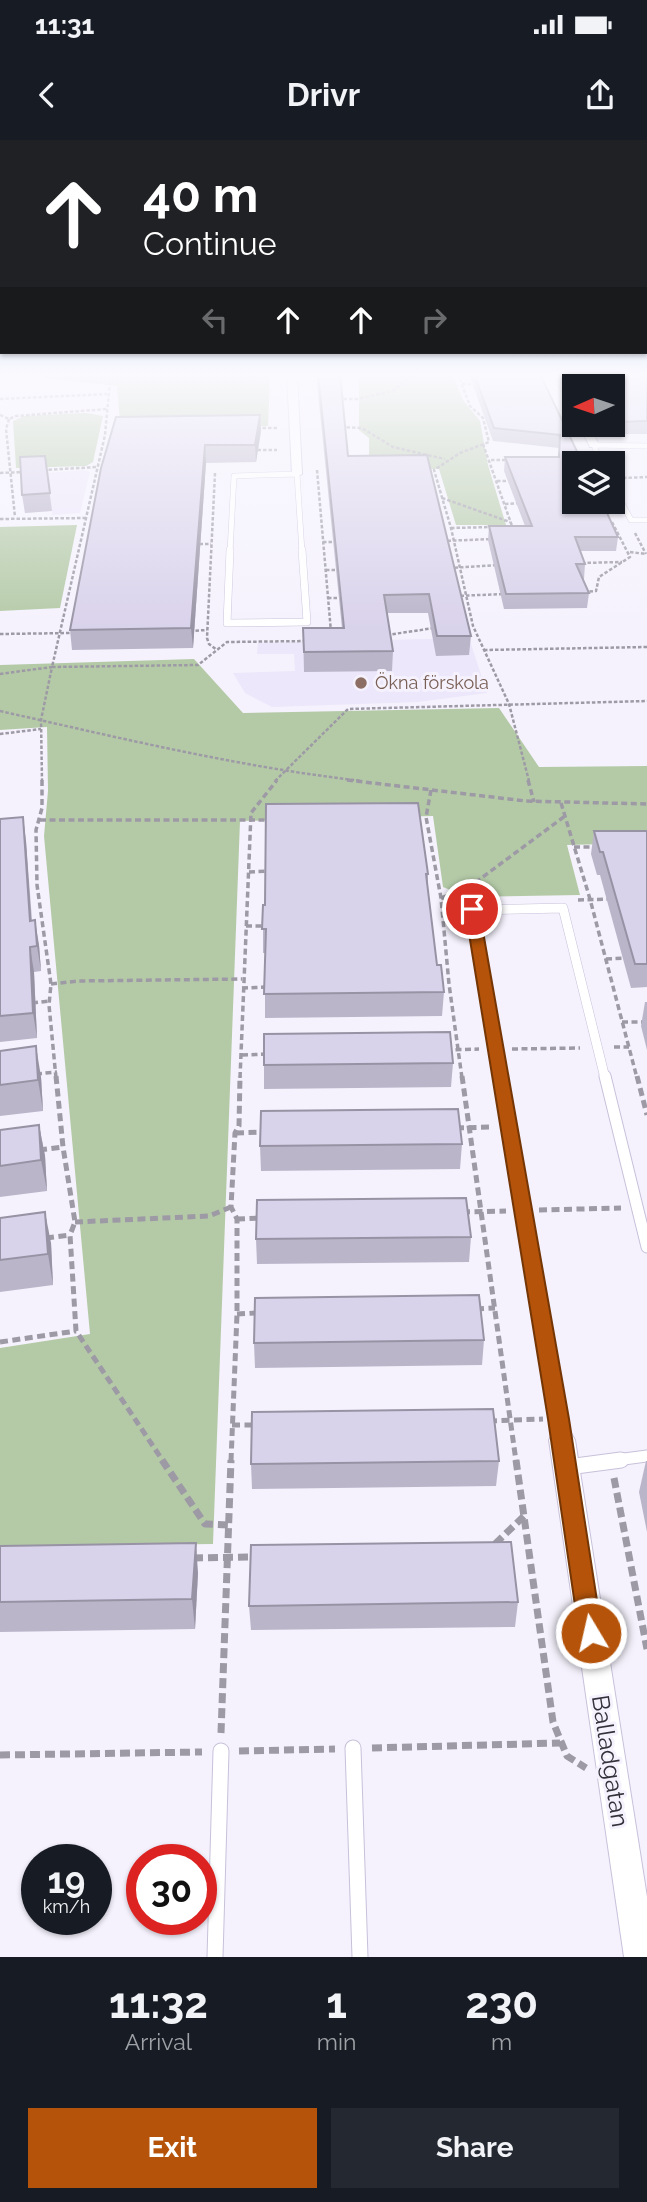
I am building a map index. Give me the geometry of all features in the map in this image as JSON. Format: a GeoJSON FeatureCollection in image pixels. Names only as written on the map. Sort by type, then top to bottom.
{"type":"FeatureCollection","features":[{"type":"Feature","properties":{"kind":"street"},"geometry":{"type":"LineString","coordinates":[[296,459],[297,474]]}},
{"type":"Feature","properties":{"kind":"street","name":"Balladgatan"},"geometry":{"type":"LineString","coordinates":[[562,1442],[640,1957]]}},
{"type":"Feature","properties":{"kind":"lane"},"geometry":{"type":"LineString","coordinates":[[297,474],[307,622],[227,623],[234,476],[297,474]]}},
{"type":"Feature","properties":{"kind":"lane"},"geometry":{"type":"LineString","coordinates":[[625,509],[631,520],[647,520]]}},
{"type":"Feature","properties":{"kind":"lane"},"geometry":{"type":"LineString","coordinates":[[647,1247],[563,908],[472,909],[562,1442],[611,1461],[647,1456]]}},
{"type":"Feature","properties":{"kind":"lane"},"geometry":{"type":"LineString","coordinates":[[353,1748],[360,1957]]}},
{"type":"Feature","properties":{"kind":"lane"},"geometry":{"type":"LineString","coordinates":[[215,1957],[221,1751]]}},
{"type":"Feature","properties":{"kind":"path"},"geometry":{"type":"LineString","coordinates":[[10,459],[15,517]]}},
{"type":"Feature","properties":{"kind":"path"},"geometry":{"type":"LineString","coordinates":[[99,459],[88,518],[65,602],[41,720],[42,807],[36,834],[37,885],[51,985],[49,1001],[63,1147],[75,1222],[70,1235],[76,1331],[205,1524],[228,1525]]}},
{"type":"Feature","properties":{"kind":"path"},"geometry":{"type":"LineString","coordinates":[[445,459],[433,470],[451,528],[473,626],[509,704],[534,802]]}},
{"type":"Feature","properties":{"kind":"path"},"geometry":{"type":"LineString","coordinates":[[451,528],[512,526],[491,460],[512,460]]}},
{"type":"Feature","properties":{"kind":"path"},"geometry":{"type":"LineString","coordinates":[[316,461],[329,626],[334,639]]}},
{"type":"Feature","properties":{"kind":"path"},"geometry":{"type":"LineString","coordinates":[[0,473],[98,467]]}},
{"type":"Feature","properties":{"kind":"path"},"geometry":{"type":"LineString","coordinates":[[215,473],[207,630],[209,644],[217,650]]}},
{"type":"Feature","properties":{"kind":"path"},"geometry":{"type":"LineString","coordinates":[[625,478],[647,477]]}},
{"type":"Feature","properties":{"kind":"path"},"geometry":{"type":"LineString","coordinates":[[497,481],[523,480]]}},
{"type":"Feature","properties":{"kind":"path"},"geometry":{"type":"LineString","coordinates":[[442,498],[510,522]]}},
{"type":"Feature","properties":{"kind":"path"},"geometry":{"type":"LineString","coordinates":[[505,504],[529,503]]}},
{"type":"Feature","properties":{"kind":"path"},"geometry":{"type":"LineString","coordinates":[[435,515],[447,515]]}},
{"type":"Feature","properties":{"kind":"path"},"geometry":{"type":"LineString","coordinates":[[320,516],[333,516]]}},
{"type":"Feature","properties":{"kind":"path"},"geometry":{"type":"LineString","coordinates":[[0,519],[88,518]]}},
{"type":"Feature","properties":{"kind":"path"},"geometry":{"type":"LineString","coordinates":[[583,592],[596,591],[599,577],[630,557],[630,552],[614,526],[601,526]]}},
{"type":"Feature","properties":{"kind":"path"},"geometry":{"type":"LineString","coordinates":[[634,528],[647,554]]}},
{"type":"Feature","properties":{"kind":"path"},"geometry":{"type":"LineString","coordinates":[[619,536],[637,536]]}},
{"type":"Feature","properties":{"kind":"path"},"geometry":{"type":"LineString","coordinates":[[441,541],[499,539]]}},
{"type":"Feature","properties":{"kind":"path"},"geometry":{"type":"LineString","coordinates":[[323,542],[349,542]]}},
{"type":"Feature","properties":{"kind":"path"},"geometry":{"type":"LineString","coordinates":[[185,544],[211,544]]}},
{"type":"Feature","properties":{"kind":"path"},"geometry":{"type":"LineString","coordinates":[[630,552],[647,554]]}},
{"type":"Feature","properties":{"kind":"path"},"geometry":{"type":"LineString","coordinates":[[570,563],[623,562]]}},
{"type":"Feature","properties":{"kind":"path"},"geometry":{"type":"LineString","coordinates":[[447,568],[504,565]]}},
{"type":"Feature","properties":{"kind":"path"},"geometry":{"type":"LineString","coordinates":[[326,570],[339,570]]}},
{"type":"Feature","properties":{"kind":"path"},"geometry":{"type":"LineString","coordinates":[[453,596],[506,594]]}},
{"type":"Feature","properties":{"kind":"path"},"geometry":{"type":"LineString","coordinates":[[327,598],[355,598]]}},
{"type":"Feature","properties":{"kind":"path"},"geometry":{"type":"LineString","coordinates":[[65,602],[78,602]]}},
{"type":"Feature","properties":{"kind":"path"},"geometry":{"type":"LineString","coordinates":[[384,635],[441,628]]}},
{"type":"Feature","properties":{"kind":"path"},"geometry":{"type":"LineString","coordinates":[[180,631],[207,630]]}},
{"type":"Feature","properties":{"kind":"path"},"geometry":{"type":"LineString","coordinates":[[0,634],[86,632]]}},
{"type":"Feature","properties":{"kind":"path"},"geometry":{"type":"LineString","coordinates":[[0,674],[52,667],[198,664],[227,642],[310,641]]}},
{"type":"Feature","properties":{"kind":"path"},"geometry":{"type":"LineString","coordinates":[[484,650],[647,647]]}},
{"type":"Feature","properties":{"kind":"path"},"geometry":{"type":"LineString","coordinates":[[221,1751],[237,1314],[237,1219],[232,1207],[235,1133],[239,1126],[250,820],[258,799],[348,709],[647,701]]}},
{"type":"Feature","properties":{"kind":"path"},"geometry":{"type":"LineString","coordinates":[[0,711],[202,757],[285,772],[534,802],[647,804]]}},
{"type":"Feature","properties":{"kind":"path"},"geometry":{"type":"LineString","coordinates":[[0,734],[41,729]]}},
{"type":"Feature","properties":{"kind":"path"},"geometry":{"type":"LineString","coordinates":[[431,790],[426,817],[441,898],[449,984],[553,1722],[567,1756],[577,1765],[591,1770],[611,1771]]}},
{"type":"Feature","properties":{"kind":"path"},"geometry":{"type":"LineString","coordinates":[[561,803],[590,899],[647,1115]]}},
{"type":"Feature","properties":{"kind":"path"},"geometry":{"type":"LineString","coordinates":[[441,898],[468,888],[565,816]]}},
{"type":"Feature","properties":{"kind":"path"},"geometry":{"type":"LineString","coordinates":[[413,817],[426,817]]}},
{"type":"Feature","properties":{"kind":"path"},"geometry":{"type":"LineString","coordinates":[[40,820],[277,820]]}},
{"type":"Feature","properties":{"kind":"path"},"geometry":{"type":"LineString","coordinates":[[24,835],[36,834]]}},
{"type":"Feature","properties":{"kind":"path"},"geometry":{"type":"LineString","coordinates":[[574,847],[610,846]]}},
{"type":"Feature","properties":{"kind":"path"},"geometry":{"type":"LineString","coordinates":[[422,869],[435,869]]}},
{"type":"Feature","properties":{"kind":"path"},"geometry":{"type":"LineString","coordinates":[[249,872],[275,871]]}},
{"type":"Feature","properties":{"kind":"path"},"geometry":{"type":"LineString","coordinates":[[24,886],[37,885]]}},
{"type":"Feature","properties":{"kind":"path"},"geometry":{"type":"LineString","coordinates":[[590,899],[612,899]]}},
{"type":"Feature","properties":{"kind":"path"},"geometry":{"type":"LineString","coordinates":[[430,924],[443,924]]}},
{"type":"Feature","properties":{"kind":"path"},"geometry":{"type":"LineString","coordinates":[[246,926],[272,926]]}},
{"type":"Feature","properties":{"kind":"path"},"geometry":{"type":"LineString","coordinates":[[33,940],[44,939]]}},
{"type":"Feature","properties":{"kind":"path"},"geometry":{"type":"LineString","coordinates":[[606,959],[633,958]]}},
{"type":"Feature","properties":{"kind":"path"},"geometry":{"type":"LineString","coordinates":[[51,985],[78,981],[243,979]]}},
{"type":"Feature","properties":{"kind":"path"},"geometry":{"type":"LineString","coordinates":[[435,984],[449,984]]}},
{"type":"Feature","properties":{"kind":"path"},"geometry":{"type":"LineString","coordinates":[[242,988],[270,987]]}},
{"type":"Feature","properties":{"kind":"path"},"geometry":{"type":"LineString","coordinates":[[25,1004],[49,1001]]}},
{"type":"Feature","properties":{"kind":"path"},"geometry":{"type":"LineString","coordinates":[[622,1022],[647,1021]]}},
{"type":"Feature","properties":{"kind":"path"},"geometry":{"type":"LineString","coordinates":[[433,1050],[629,1047]]}},
{"type":"Feature","properties":{"kind":"path"},"geometry":{"type":"LineString","coordinates":[[242,1055],[283,1054]]}},
{"type":"Feature","properties":{"kind":"path"},"geometry":{"type":"LineString","coordinates":[[34,1074],[57,1072]]}},
{"type":"Feature","properties":{"kind":"path"},"geometry":{"type":"LineString","coordinates":[[443,1128],[509,1127]]}},
{"type":"Feature","properties":{"kind":"path"},"geometry":{"type":"LineString","coordinates":[[235,1133],[276,1132]]}},
{"type":"Feature","properties":{"kind":"path"},"geometry":{"type":"LineString","coordinates":[[25,1152],[63,1147]]}},
{"type":"Feature","properties":{"kind":"path"},"geometry":{"type":"LineString","coordinates":[[75,1222],[209,1216],[232,1207]]}},
{"type":"Feature","properties":{"kind":"path"},"geometry":{"type":"LineString","coordinates":[[455,1212],[637,1207]]}},
{"type":"Feature","properties":{"kind":"path"},"geometry":{"type":"LineString","coordinates":[[237,1219],[265,1218]]}},
{"type":"Feature","properties":{"kind":"path"},"geometry":{"type":"LineString","coordinates":[[35,1239],[70,1235]]}},
{"type":"Feature","properties":{"kind":"path"},"geometry":{"type":"LineString","coordinates":[[468,1309],[495,1308]]}},
{"type":"Feature","properties":{"kind":"path"},"geometry":{"type":"LineString","coordinates":[[237,1314],[264,1313]]}},
{"type":"Feature","properties":{"kind":"path"},"geometry":{"type":"LineString","coordinates":[[0,1342],[76,1331]]}},
{"type":"Feature","properties":{"kind":"path"},"geometry":{"type":"LineString","coordinates":[[484,1421],[512,1420],[562,1442]]}},
{"type":"Feature","properties":{"kind":"path"},"geometry":{"type":"LineString","coordinates":[[232,1425],[260,1425]]}},
{"type":"Feature","properties":{"kind":"path"},"geometry":{"type":"LineString","coordinates":[[611,1461],[644,1621],[647,1649]]}},
{"type":"Feature","properties":{"kind":"path"},"geometry":{"type":"LineString","coordinates":[[487,1551],[525,1516]]}},
{"type":"Feature","properties":{"kind":"path"},"geometry":{"type":"LineString","coordinates":[[187,1558],[268,1556]]}},
{"type":"Feature","properties":{"kind":"path"},"geometry":{"type":"LineString","coordinates":[[0,1755],[560,1743]]}},
{"type":"Feature","properties":{"kind":"shaded area"},"geometry":{"type":"Polygon","coordinates":[[[84,470],[90,472],[80,513],[25,513],[22,475],[84,470]]]}},
{"type":"Feature","properties":{"kind":"shaded area","name":"Ökna förskola"},"geometry":{"type":"Polygon","coordinates":[[[469,638],[487,693],[418,702],[272,707],[245,693],[233,673],[295,671],[294,654],[257,654],[258,643],[469,638]]]}},
{"type":"Feature","properties":{"kind":"green space"},"geometry":{"type":"Polygon","coordinates":[[[15,459],[94,459],[86,466],[16,468],[15,459]]]}},
{"type":"Feature","properties":{"kind":"green space"},"geometry":{"type":"Polygon","coordinates":[[[369,459],[487,459],[506,525],[456,525],[439,469],[369,468],[369,459]]]}},
{"type":"Feature","properties":{"kind":"green space"},"geometry":{"type":"Polygon","coordinates":[[[77,525],[60,608],[0,611],[0,527],[77,525]]]}},
{"type":"Feature","properties":{"kind":"green space"},"geometry":{"type":"Polygon","coordinates":[[[194,659],[243,713],[499,708],[539,767],[647,766],[647,843],[567,845],[580,895],[467,897],[443,887],[433,816],[240,821],[213,1544],[0,1547],[0,1348],[90,1334],[44,836],[48,791],[47,727],[0,730],[0,665],[194,659]]]}},
{"type":"Feature","properties":{"kind":"building"},"geometry":{"type":"Polygon","coordinates":[[[20,459],[45,459],[50,493],[22,495],[20,459]]]}},
{"type":"Feature","properties":{"kind":"building"},"geometry":{"type":"Polygon","coordinates":[[[104,459],[204,459],[191,628],[70,630],[104,459]]]}},
{"type":"Feature","properties":{"kind":"building"},"geometry":{"type":"Polygon","coordinates":[[[327,459],[428,459],[471,636],[437,636],[429,594],[384,595],[393,651],[304,652],[303,628],[344,628],[327,459]]]}},
{"type":"Feature","properties":{"kind":"building"},"geometry":{"type":"Polygon","coordinates":[[[506,459],[562,459],[562,514],[607,514],[618,537],[575,537],[585,564],[576,564],[589,593],[506,594],[489,526],[532,526],[506,459]]]}},
{"type":"Feature","properties":{"kind":"building"},"geometry":{"type":"Polygon","coordinates":[[[418,803],[437,965],[441,965],[444,992],[264,994],[266,929],[262,929],[265,905],[266,804],[418,803]]]}},
{"type":"Feature","properties":{"kind":"building"},"geometry":{"type":"Polygon","coordinates":[[[23,817],[30,921],[35,920],[37,946],[30,947],[33,1013],[0,1016],[0,819],[23,817]]]}},
{"type":"Feature","properties":{"kind":"building"},"geometry":{"type":"Polygon","coordinates":[[[594,831],[647,831],[647,964],[635,964],[603,852],[600,852],[594,831]]]}},
{"type":"Feature","properties":{"kind":"building"},"geometry":{"type":"Polygon","coordinates":[[[450,1032],[453,1063],[264,1065],[264,1034],[450,1032]]]}},
{"type":"Feature","properties":{"kind":"building"},"geometry":{"type":"Polygon","coordinates":[[[36,1046],[38,1080],[0,1085],[0,1051],[36,1046]]]}},
{"type":"Feature","properties":{"kind":"building"},"geometry":{"type":"Polygon","coordinates":[[[458,1109],[462,1144],[260,1146],[261,1111],[458,1109]]]}},
{"type":"Feature","properties":{"kind":"building"},"geometry":{"type":"Polygon","coordinates":[[[39,1125],[41,1160],[0,1166],[0,1130],[39,1125]]]}},
{"type":"Feature","properties":{"kind":"building"},"geometry":{"type":"Polygon","coordinates":[[[466,1198],[471,1237],[256,1239],[257,1200],[466,1198]]]}},
{"type":"Feature","properties":{"kind":"building"},"geometry":{"type":"Polygon","coordinates":[[[45,1212],[48,1254],[0,1260],[0,1218],[45,1212]]]}},
{"type":"Feature","properties":{"kind":"building"},"geometry":{"type":"Polygon","coordinates":[[[479,1295],[484,1340],[254,1343],[255,1298],[479,1295]]]}},
{"type":"Feature","properties":{"kind":"building"},"geometry":{"type":"Polygon","coordinates":[[[493,1409],[499,1461],[251,1464],[252,1412],[493,1409]]]}},
{"type":"Feature","properties":{"kind":"building"},"geometry":{"type":"Polygon","coordinates":[[[511,1542],[518,1602],[249,1606],[251,1545],[511,1542]]]}},
{"type":"Feature","properties":{"kind":"building"},"geometry":{"type":"Polygon","coordinates":[[[196,1543],[192,1599],[0,1602],[0,1546],[196,1543]]]}},
{"type":"Feature","properties":{"kind":"place","name":"Ökna förskola"},"geometry":{"type":"Point","coordinates":[361,683]}},
{"type":"Feature","properties":{"kind":"route"},"geometry":{"type":"LineString","coordinates":[[472,909],[559,1419],[591,1633]]}}]}
